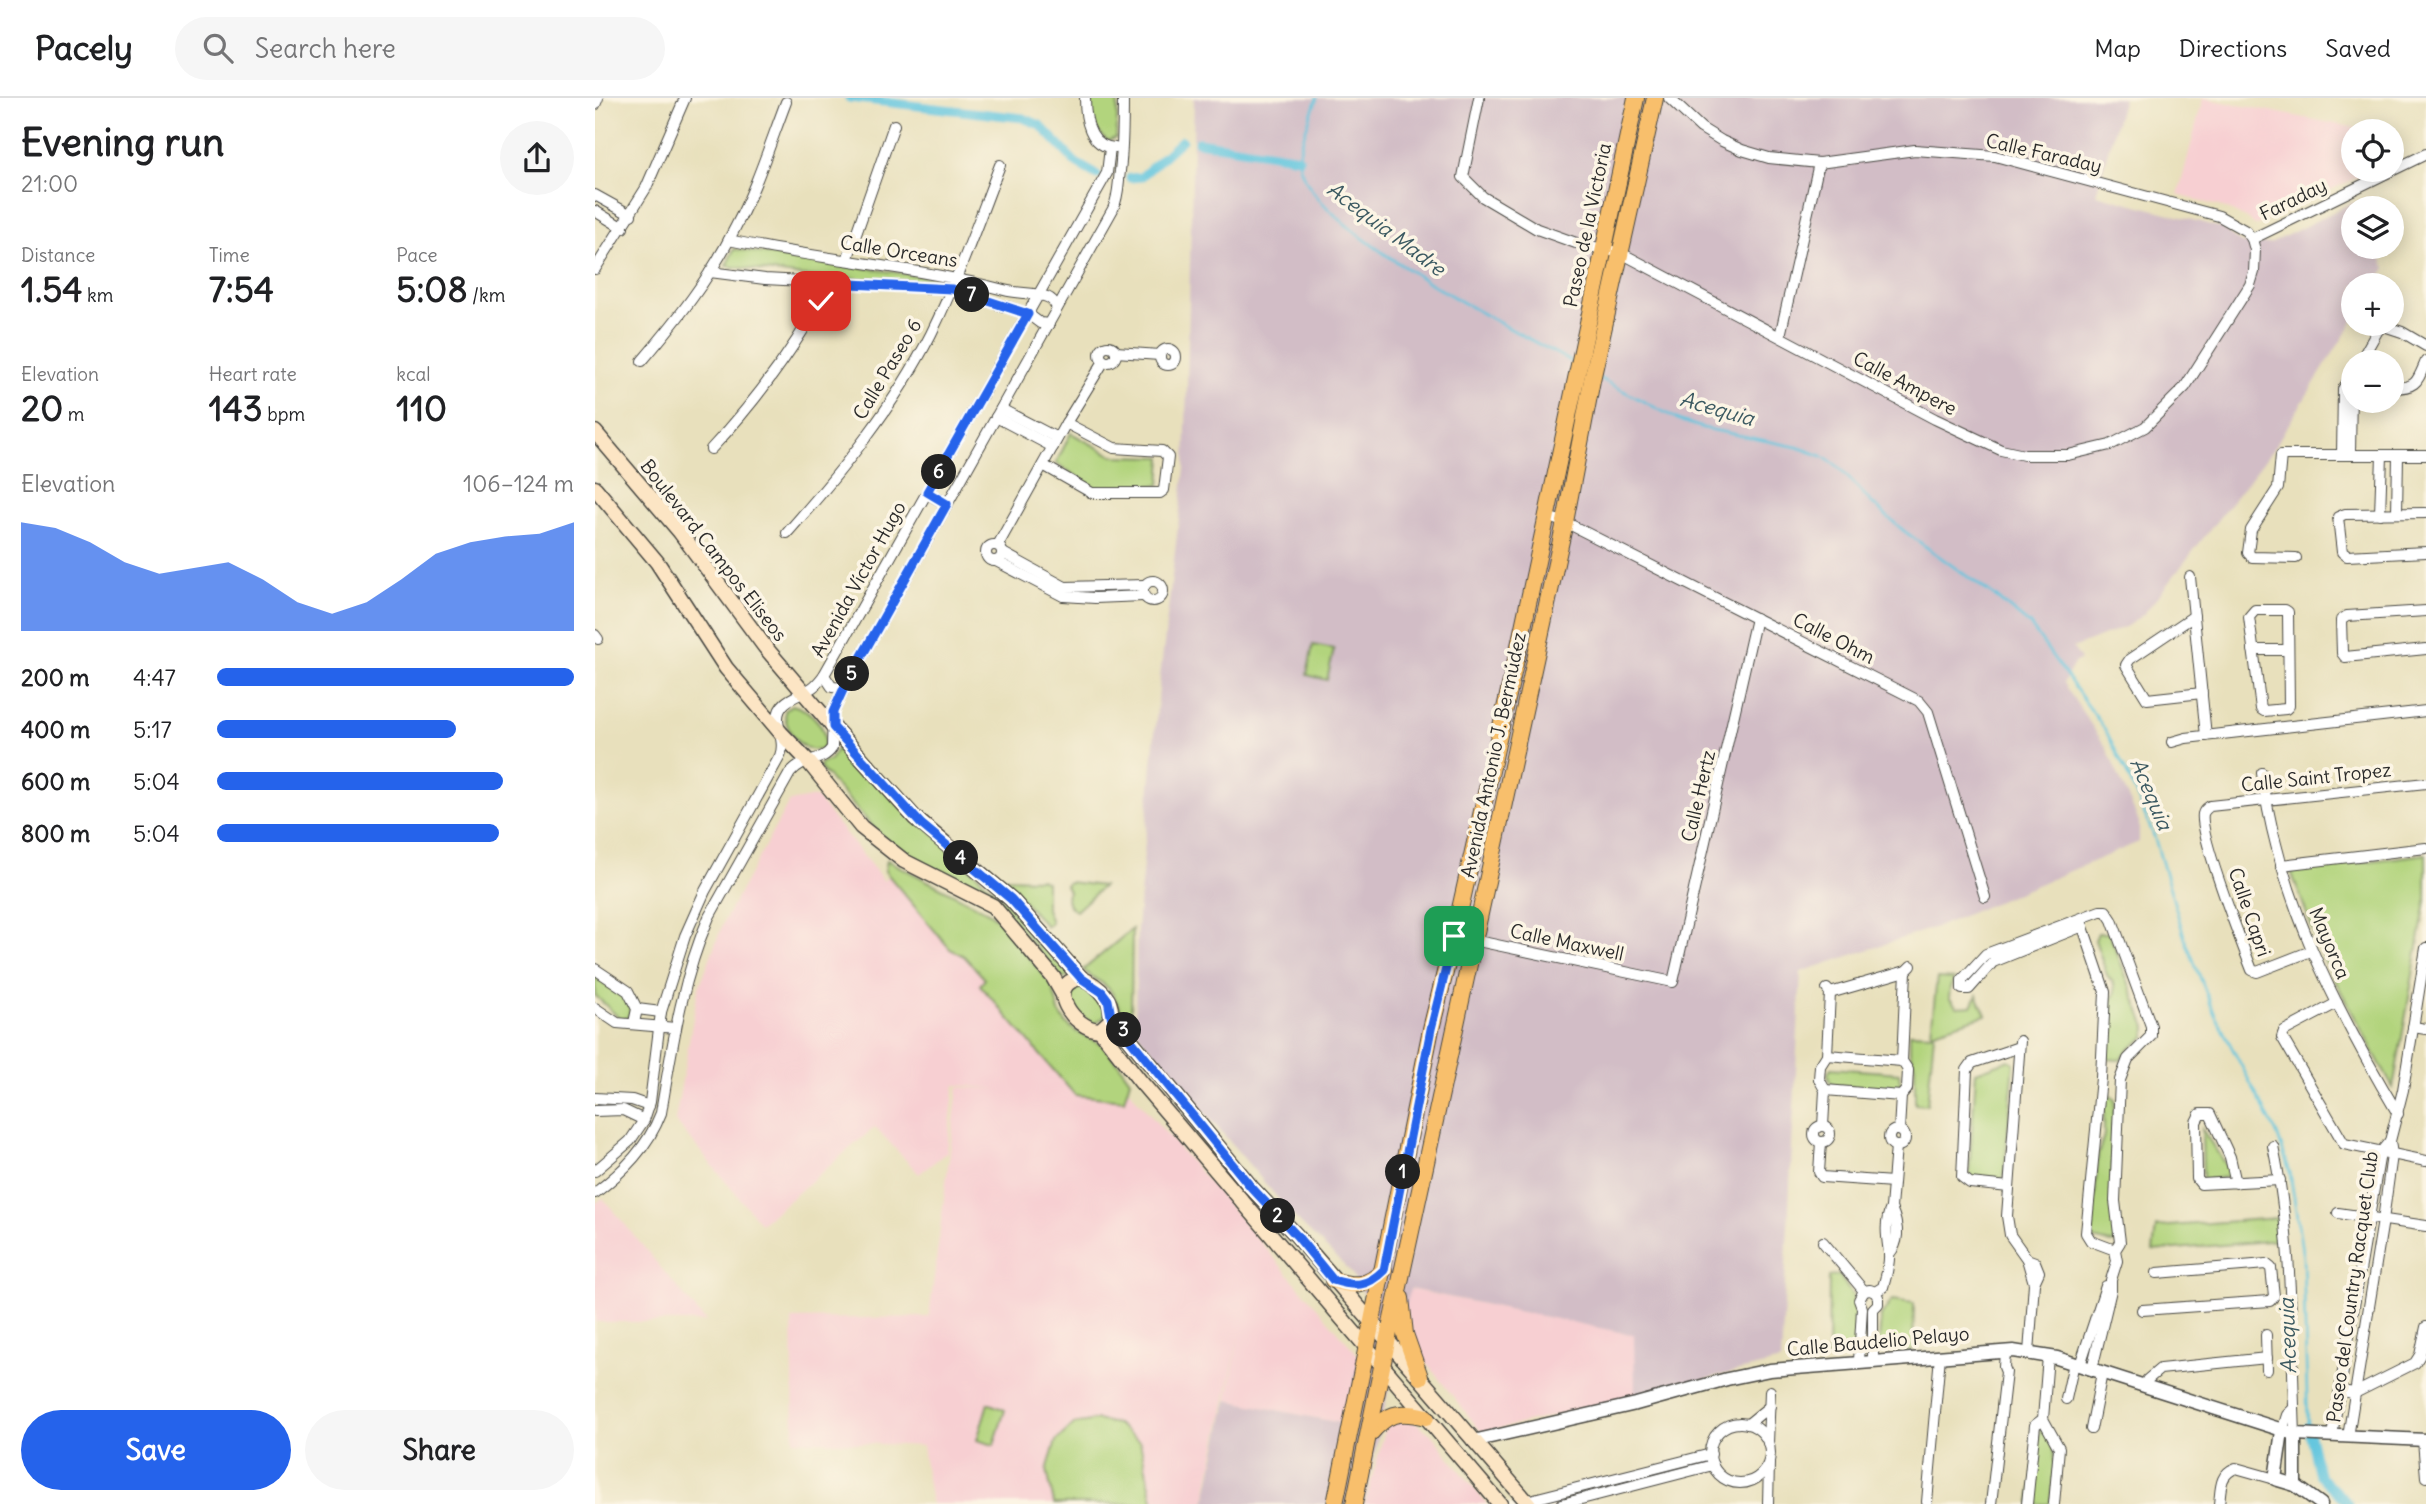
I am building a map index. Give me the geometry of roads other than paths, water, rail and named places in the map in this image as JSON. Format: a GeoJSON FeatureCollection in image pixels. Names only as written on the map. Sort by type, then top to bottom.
{"type":"FeatureCollection","features":[{"type":"Feature","properties":{"kind":"main road","name":"Paseo de la Victoria"},"geometry":{"type":"LineString","coordinates":[[1577,366],[1636,98]]}},
{"type":"Feature","properties":{"kind":"main road","name":"Avenida Antonio J. Bermúdez"},"geometry":{"type":"LineString","coordinates":[[1354,1504],[1565,522],[1592,380],[1655,98]]}},
{"type":"Feature","properties":{"kind":"main road","name":"Avenida Antonio J. Bermúdez"},"geometry":{"type":"LineString","coordinates":[[1335,1504],[1431,1029],[1519,646],[1577,366]]}},
{"type":"Feature","properties":{"kind":"main road","name":"Boulevard Campos Eliseos"},"geometry":{"type":"LineString","coordinates":[[595,432],[680,532],[765,647],[803,693]]}},
{"type":"Feature","properties":{"kind":"main road"},"geometry":{"type":"LineString","coordinates":[[595,488],[649,551],[726,668],[807,760],[861,827],[892,854],[993,906],[1053,977],[1067,1007],[1080,1024],[1100,1030],[1111,1016]]}},
{"type":"Feature","properties":{"kind":"main road"},"geometry":{"type":"LineString","coordinates":[[803,693],[921,824],[1011,899],[1081,978],[1102,992],[1108,1000],[1111,1016],[1260,1197],[1528,1502]]}},
{"type":"Feature","properties":{"kind":"main road"},"geometry":{"type":"LineString","coordinates":[[1464,887],[1484,892]]}},
{"type":"Feature","properties":{"kind":"main road"},"geometry":{"type":"LineString","coordinates":[[1062,993],[1067,982],[1081,978]]}},
{"type":"Feature","properties":{"kind":"main road"},"geometry":{"type":"LineString","coordinates":[[1100,1030],[1500,1504]]}},
{"type":"Feature","properties":{"kind":"main road"},"geometry":{"type":"LineString","coordinates":[[1248,1208],[1260,1197]]}},
{"type":"Feature","properties":{"kind":"main road"},"geometry":{"type":"LineString","coordinates":[[1333,1280],[1354,1286],[1361,1285],[1373,1281],[1384,1270]]}},
{"type":"Feature","properties":{"kind":"main road"},"geometry":{"type":"LineString","coordinates":[[1399,1285],[1405,1334],[1424,1382]]}},
{"type":"Feature","properties":{"kind":"main road"},"geometry":{"type":"LineString","coordinates":[[1411,1401],[1415,1388],[1424,1382]]}},
{"type":"Feature","properties":{"kind":"main road"},"geometry":{"type":"LineString","coordinates":[[1367,1437],[1382,1419],[1397,1413],[1426,1417]]}},
{"type":"Feature","properties":{"kind":"street"},"geometry":{"type":"LineString","coordinates":[[595,105],[598,98]]}},
{"type":"Feature","properties":{"kind":"street"},"geometry":{"type":"LineString","coordinates":[[595,269],[631,215],[663,154],[685,98]]}},
{"type":"Feature","properties":{"kind":"street"},"geometry":{"type":"LineString","coordinates":[[1085,98],[1085,121],[1097,139],[1110,148],[1123,147]]}},
{"type":"Feature","properties":{"kind":"street"},"geometry":{"type":"LineString","coordinates":[[595,1193],[631,1162],[647,1143],[661,1114],[676,1028],[692,964],[709,917],[790,773],[799,763],[823,757],[832,748],[833,712],[844,688],[1113,209],[1120,190],[1123,98]]}},
{"type":"Feature","properties":{"kind":"street","name":"Calle Ampere"},"geometry":{"type":"LineString","coordinates":[[1479,98],[1463,177],[1483,197],[1537,229],[1576,243],[1621,253],[1935,419],[2001,450],[2024,455],[2068,455],[2090,451],[2110,445],[2145,427],[2185,387],[2250,285],[2255,262],[2252,239]]}},
{"type":"Feature","properties":{"kind":"street","name":"Calle Faraday"},"geometry":{"type":"LineString","coordinates":[[1669,98],[1701,128],[1742,150],[1769,158],[1819,163],[1915,150],[1995,156],[2219,216],[2246,231],[2252,239]]}},
{"type":"Feature","properties":{"kind":"street"},"geometry":{"type":"LineString","coordinates":[[642,361],[670,328],[729,240],[752,191],[786,102]]}},
{"type":"Feature","properties":{"kind":"street"},"geometry":{"type":"LineString","coordinates":[[847,260],[894,125]]}},
{"type":"Feature","properties":{"kind":"street"},"geometry":{"type":"LineString","coordinates":[[1110,148],[1107,173],[1119,174]]}},
{"type":"Feature","properties":{"kind":"street","name":"Faraday"},"geometry":{"type":"LineString","coordinates":[[2252,239],[2426,154]]}},
{"type":"Feature","properties":{"kind":"street"},"geometry":{"type":"LineString","coordinates":[[1780,335],[1819,163]]}},
{"type":"Feature","properties":{"kind":"street","name":"Calle Paseo 6"},"geometry":{"type":"LineString","coordinates":[[787,533],[852,456],[883,414],[930,336],[952,289],[1000,165]]}},
{"type":"Feature","properties":{"kind":"street","name":"Avenida Víctor Hugo"},"geometry":{"type":"LineString","coordinates":[[803,693],[824,675],[1107,173]]}},
{"type":"Feature","properties":{"kind":"street"},"geometry":{"type":"LineString","coordinates":[[1100,185],[1120,190]]}},
{"type":"Feature","properties":{"kind":"street"},"geometry":{"type":"LineString","coordinates":[[595,195],[631,215]]}},
{"type":"Feature","properties":{"kind":"street"},"geometry":{"type":"LineString","coordinates":[[595,211],[623,228]]}},
{"type":"Feature","properties":{"kind":"street","name":"Calle Orceans"},"geometry":{"type":"LineString","coordinates":[[729,240],[778,251],[956,278],[1017,294],[1049,298],[1058,308]]}},
{"type":"Feature","properties":{"kind":"street","name":"Calle Orceans"},"geometry":{"type":"LineString","coordinates":[[710,272],[765,279],[952,289],[1011,307],[1028,314],[1035,321],[1049,324]]}},
{"type":"Feature","properties":{"kind":"street"},"geometry":{"type":"LineString","coordinates":[[711,449],[779,369],[810,321],[830,283]]}},
{"type":"Feature","properties":{"kind":"street"},"geometry":{"type":"LineString","coordinates":[[1011,307],[1017,294]]}},
{"type":"Feature","properties":{"kind":"street"},"geometry":{"type":"LineString","coordinates":[[2367,350],[2378,330],[2384,326],[2402,332],[2426,346]]}},
{"type":"Feature","properties":{"kind":"street"},"geometry":{"type":"LineString","coordinates":[[1064,592],[1145,584],[1151,581],[1158,582],[1163,595],[1151,602],[1143,596],[1095,598],[1064,592],[999,553],[1042,465],[1104,361],[1100,354],[1103,347],[1111,346],[1116,352],[1160,355]]}},
{"type":"Feature","properties":{"kind":"street"},"geometry":{"type":"LineString","coordinates":[[2404,388],[2417,382],[2426,360]]}},
{"type":"Feature","properties":{"kind":"street"},"geometry":{"type":"LineString","coordinates":[[998,413],[1055,442]]}},
{"type":"Feature","properties":{"kind":"street"},"geometry":{"type":"LineString","coordinates":[[2346,455],[2348,413]]}},
{"type":"Feature","properties":{"kind":"street"},"geometry":{"type":"LineString","coordinates":[[1042,465],[1092,493],[1160,493],[1166,487],[1168,457],[1162,451],[1114,448],[1066,423]]}},
{"type":"Feature","properties":{"kind":"street"},"geometry":{"type":"LineString","coordinates":[[2297,558],[2252,557],[2248,553],[2251,530],[2278,488],[2281,455],[2426,455]]}},
{"type":"Feature","properties":{"kind":"street"},"geometry":{"type":"LineString","coordinates":[[2380,514],[2382,455]]}},
{"type":"Feature","properties":{"kind":"street"},"geometry":{"type":"LineString","coordinates":[[2397,513],[2398,455]]}},
{"type":"Feature","properties":{"kind":"street"},"geometry":{"type":"LineString","coordinates":[[927,492],[947,504]]}},
{"type":"Feature","properties":{"kind":"street"},"geometry":{"type":"LineString","coordinates":[[2426,513],[2340,515],[2344,555],[2426,552]]}},
{"type":"Feature","properties":{"kind":"street","name":"Calle Ohm"},"geometry":{"type":"LineString","coordinates":[[1546,517],[1565,522],[1913,697],[1928,712],[1985,897]]}},
{"type":"Feature","properties":{"kind":"street"},"geometry":{"type":"LineString","coordinates":[[2190,578],[2206,736]]}},
{"type":"Feature","properties":{"kind":"street"},"geometry":{"type":"LineString","coordinates":[[1143,596],[1145,584]]}},
{"type":"Feature","properties":{"kind":"street"},"geometry":{"type":"LineString","coordinates":[[2255,610],[2288,612],[2288,650],[2289,706],[2286,709],[2264,711],[2261,709],[2249,617],[2255,610]]}},
{"type":"Feature","properties":{"kind":"street"},"geometry":{"type":"LineString","coordinates":[[2426,611],[2347,616],[2341,620],[2342,653],[2345,657],[2426,649]]}},
{"type":"Feature","properties":{"kind":"street"},"geometry":{"type":"LineString","coordinates":[[2194,616],[2130,659],[2126,665],[2147,699],[2202,693]]}},
{"type":"Feature","properties":{"kind":"street","name":"Calle Hertz"},"geometry":{"type":"LineString","coordinates":[[1673,982],[1756,618]]}},
{"type":"Feature","properties":{"kind":"street"},"geometry":{"type":"LineString","coordinates":[[2253,650],[2288,650]]}},
{"type":"Feature","properties":{"kind":"street"},"geometry":{"type":"LineString","coordinates":[[824,675],[832,687],[844,688]]}},
{"type":"Feature","properties":{"kind":"street"},"geometry":{"type":"LineString","coordinates":[[595,1171],[621,1151],[644,1120],[649,1106],[661,1012],[695,911],[780,756],[780,709],[803,693]]}},
{"type":"Feature","properties":{"kind":"street"},"geometry":{"type":"LineString","coordinates":[[2274,711],[2276,728]]}},
{"type":"Feature","properties":{"kind":"street"},"geometry":{"type":"LineString","coordinates":[[2172,742],[2426,711]]}},
{"type":"Feature","properties":{"kind":"street","name":"Mayorca"},"geometry":{"type":"LineString","coordinates":[[2262,773],[2271,834],[2311,951],[2398,1114]]}},
{"type":"Feature","properties":{"kind":"street","name":"Calle Saint Tropez"},"geometry":{"type":"LineString","coordinates":[[2210,806],[2426,783]]}},
{"type":"Feature","properties":{"kind":"street","name":"Calle Capri"},"geometry":{"type":"LineString","coordinates":[[2210,806],[2203,815],[2211,853],[2252,970],[2257,972],[2311,951]]}},
{"type":"Feature","properties":{"kind":"street"},"geometry":{"type":"LineString","coordinates":[[2281,865],[2426,848]]}},
{"type":"Feature","properties":{"kind":"street"},"geometry":{"type":"LineString","coordinates":[[695,911],[709,917]]}},
{"type":"Feature","properties":{"kind":"street"},"geometry":{"type":"LineString","coordinates":[[2018,946],[1993,962],[1972,988],[1961,987],[1962,980],[1981,958],[2082,922],[2100,911],[2109,914],[2152,1030],[2148,1041],[2128,1059],[2120,1080],[2115,1201],[2120,1242],[2115,1250],[2117,1261],[2111,1280],[2106,1286],[2105,1301],[2087,1368],[2091,1429]]}},
{"type":"Feature","properties":{"kind":"street"},"geometry":{"type":"LineString","coordinates":[[2082,922],[2105,992],[2101,1078],[2086,1233],[2091,1241],[2115,1250]]}},
{"type":"Feature","properties":{"kind":"street","name":"Calle Maxwell"},"geometry":{"type":"LineString","coordinates":[[1454,936],[1673,982]]}},
{"type":"Feature","properties":{"kind":"street","name":"Paseo del Country Racquet Club"},"geometry":{"type":"LineString","coordinates":[[2348,1437],[2383,1220],[2392,1155],[2391,1142],[2426,948]]}},
{"type":"Feature","properties":{"kind":"street"},"geometry":{"type":"LineString","coordinates":[[1868,1309],[1878,1304],[1889,1254],[1896,1245],[1898,1225],[1891,1208],[1896,1146],[1890,1142],[1889,1135],[1899,1130],[1901,1096],[1907,1089],[1908,1070],[1902,1061],[1909,968],[1828,991],[1827,1055],[1820,1066],[1819,1079],[1825,1090],[1823,1126],[1817,1128],[1814,1133],[1816,1139],[1821,1142],[1819,1172],[1822,1177],[1893,1182]]}},
{"type":"Feature","properties":{"kind":"street"},"geometry":{"type":"LineString","coordinates":[[595,969],[628,991],[637,1009],[634,1023]]}},
{"type":"Feature","properties":{"kind":"street"},"geometry":{"type":"LineString","coordinates":[[2337,1003],[2284,1031],[2282,1037],[2341,1141],[2347,1146],[2426,1161]]}},
{"type":"Feature","properties":{"kind":"street"},"geometry":{"type":"LineString","coordinates":[[595,1008],[617,1023],[676,1028]]}},
{"type":"Feature","properties":{"kind":"street"},"geometry":{"type":"LineString","coordinates":[[637,1009],[661,1012]]}},
{"type":"Feature","properties":{"kind":"street"},"geometry":{"type":"LineString","coordinates":[[2413,1027],[2426,1028]]}},
{"type":"Feature","properties":{"kind":"street"},"geometry":{"type":"LineString","coordinates":[[2009,1187],[1970,1183],[1962,1177],[1966,1070],[1972,1063],[2019,1044],[2008,1228],[2027,1259],[2034,1283],[2029,1353]]}},
{"type":"Feature","properties":{"kind":"street"},"geometry":{"type":"LineString","coordinates":[[1827,1055],[1902,1061]]}},
{"type":"Feature","properties":{"kind":"street"},"geometry":{"type":"LineString","coordinates":[[2101,1078],[2120,1080]]}},
{"type":"Feature","properties":{"kind":"street"},"geometry":{"type":"LineString","coordinates":[[1825,1090],[1901,1096]]}},
{"type":"Feature","properties":{"kind":"street"},"geometry":{"type":"LineString","coordinates":[[644,1120],[623,1110],[597,1111],[597,1098],[632,1100],[649,1106]]}},
{"type":"Feature","properties":{"kind":"street"},"geometry":{"type":"LineString","coordinates":[[2236,1183],[2230,1157],[2210,1114],[2200,1114],[2196,1122],[2198,1182],[2201,1184],[2236,1183],[2280,1180]]}},
{"type":"Feature","properties":{"kind":"street","name":"Paseo del Country Racquet Club"},"geometry":{"type":"LineString","coordinates":[[2332,1436],[2380,1153],[2391,1142]]}},
{"type":"Feature","properties":{"kind":"street"},"geometry":{"type":"LineString","coordinates":[[2273,1146],[2280,1180],[2290,1284],[2293,1409],[2275,1479]]}},
{"type":"Feature","properties":{"kind":"street"},"geometry":{"type":"LineString","coordinates":[[621,1151],[631,1162]]}},
{"type":"Feature","properties":{"kind":"street"},"geometry":{"type":"LineString","coordinates":[[2338,1213],[2426,1226]]}},
{"type":"Feature","properties":{"kind":"street"},"geometry":{"type":"LineString","coordinates":[[1823,1242],[1864,1291]]}},
{"type":"Feature","properties":{"kind":"street"},"geometry":{"type":"LineString","coordinates":[[2142,1310],[2270,1301],[2274,1296],[2271,1268],[2266,1264],[2157,1273]]}},
{"type":"Feature","properties":{"kind":"street"},"geometry":{"type":"LineString","coordinates":[[2273,1286],[2290,1284]]}},
{"type":"Feature","properties":{"kind":"street"},"geometry":{"type":"LineString","coordinates":[[1864,1291],[1880,1289]]}},
{"type":"Feature","properties":{"kind":"street"},"geometry":{"type":"LineString","coordinates":[[1864,1291],[1859,1300],[1868,1309],[1873,1360]]}},
{"type":"Feature","properties":{"kind":"street"},"geometry":{"type":"LineString","coordinates":[[1859,1361],[1868,1309]]}},
{"type":"Feature","properties":{"kind":"street"},"geometry":{"type":"LineString","coordinates":[[2340,1391],[2355,1393],[2415,1363],[2420,1355],[2426,1326]]}},
{"type":"Feature","properties":{"kind":"street"},"geometry":{"type":"LineString","coordinates":[[2266,1335],[2267,1370]]}},
{"type":"Feature","properties":{"kind":"street"},"geometry":{"type":"LineString","coordinates":[[1991,1504],[2006,1373],[2010,1368],[2009,1351]]}},
{"type":"Feature","properties":{"kind":"street","name":"Calle Baudelio Pelayo"},"geometry":{"type":"LineString","coordinates":[[1473,1441],[1636,1404],[1751,1373],[1859,1361],[2009,1351],[2048,1356],[2146,1384],[2289,1432],[2424,1440]]}},
{"type":"Feature","properties":{"kind":"street"},"geometry":{"type":"LineString","coordinates":[[1928,1503],[1940,1356]]}},
{"type":"Feature","properties":{"kind":"street"},"geometry":{"type":"LineString","coordinates":[[2048,1356],[2043,1419],[2059,1448],[2054,1504]]}},
{"type":"Feature","properties":{"kind":"street"},"geometry":{"type":"LineString","coordinates":[[2146,1384],[2160,1369],[2267,1358]]}},
{"type":"Feature","properties":{"kind":"street"},"geometry":{"type":"LineString","coordinates":[[2066,1399],[2087,1368]]}},
{"type":"Feature","properties":{"kind":"street"},"geometry":{"type":"LineString","coordinates":[[1768,1500],[1770,1391]]}},
{"type":"Feature","properties":{"kind":"street"},"geometry":{"type":"LineString","coordinates":[[1748,1424],[1770,1406]]}},
{"type":"Feature","properties":{"kind":"street"},"geometry":{"type":"LineString","coordinates":[[2027,1504],[2035,1425],[2043,1419]]}},
{"type":"Feature","properties":{"kind":"street"},"geometry":{"type":"LineString","coordinates":[[1768,1443],[1757,1428],[1748,1424],[1729,1426],[1720,1431],[1714,1439],[1710,1454],[1713,1465],[1722,1477],[1731,1482],[1750,1481],[1759,1476],[1769,1461]]}},
{"type":"Feature","properties":{"kind":"street"},"geometry":{"type":"LineString","coordinates":[[2289,1432],[2295,1485]]}},
{"type":"Feature","properties":{"kind":"street"},"geometry":{"type":"LineString","coordinates":[[2424,1440],[2426,1477]]}},
{"type":"Feature","properties":{"kind":"street"},"geometry":{"type":"LineString","coordinates":[[1528,1502],[1710,1454]]}},
{"type":"Feature","properties":{"kind":"street"},"geometry":{"type":"LineString","coordinates":[[1562,1504],[1713,1465]]}},
{"type":"Feature","properties":{"kind":"street"},"geometry":{"type":"LineString","coordinates":[[2219,1504],[2222,1479],[2231,1469],[2236,1468],[2295,1485],[2321,1504]]}},
{"type":"Feature","properties":{"kind":"street"},"geometry":{"type":"LineString","coordinates":[[1750,1481],[1768,1500]]}},
{"type":"Feature","properties":{"kind":"waterway"},"geometry":{"type":"LineString","coordinates":[[849,98],[1023,118],[1040,125],[1076,163],[1097,175]]}},
{"type":"Feature","properties":{"kind":"waterway","name":"Acequia Madre"},"geometry":{"type":"LineString","coordinates":[[1317,98],[1303,138],[1299,159],[1309,186],[1335,215],[1415,274],[1572,362]]}},
{"type":"Feature","properties":{"kind":"waterway"},"geometry":{"type":"LineString","coordinates":[[1130,178],[1141,177],[1182,140]]}},
{"type":"Feature","properties":{"kind":"waterway"},"geometry":{"type":"LineString","coordinates":[[1198,142],[1299,158]]}},
{"type":"Feature","properties":{"kind":"waterway","name":"Acequia"},"geometry":{"type":"LineString","coordinates":[[1599,378],[1681,421],[1797,447],[1822,456],[1836,465],[1873,504],[1904,531],[2030,625],[2106,731],[2154,836],[2185,939],[2215,1015],[2277,1134],[2290,1172],[2303,1258],[2308,1427]]}},
{"type":"Feature","properties":{"kind":"waterway","name":"Acequia"},"geometry":{"type":"LineString","coordinates":[[2308,1427],[2319,1475],[2349,1504]]}}]}
